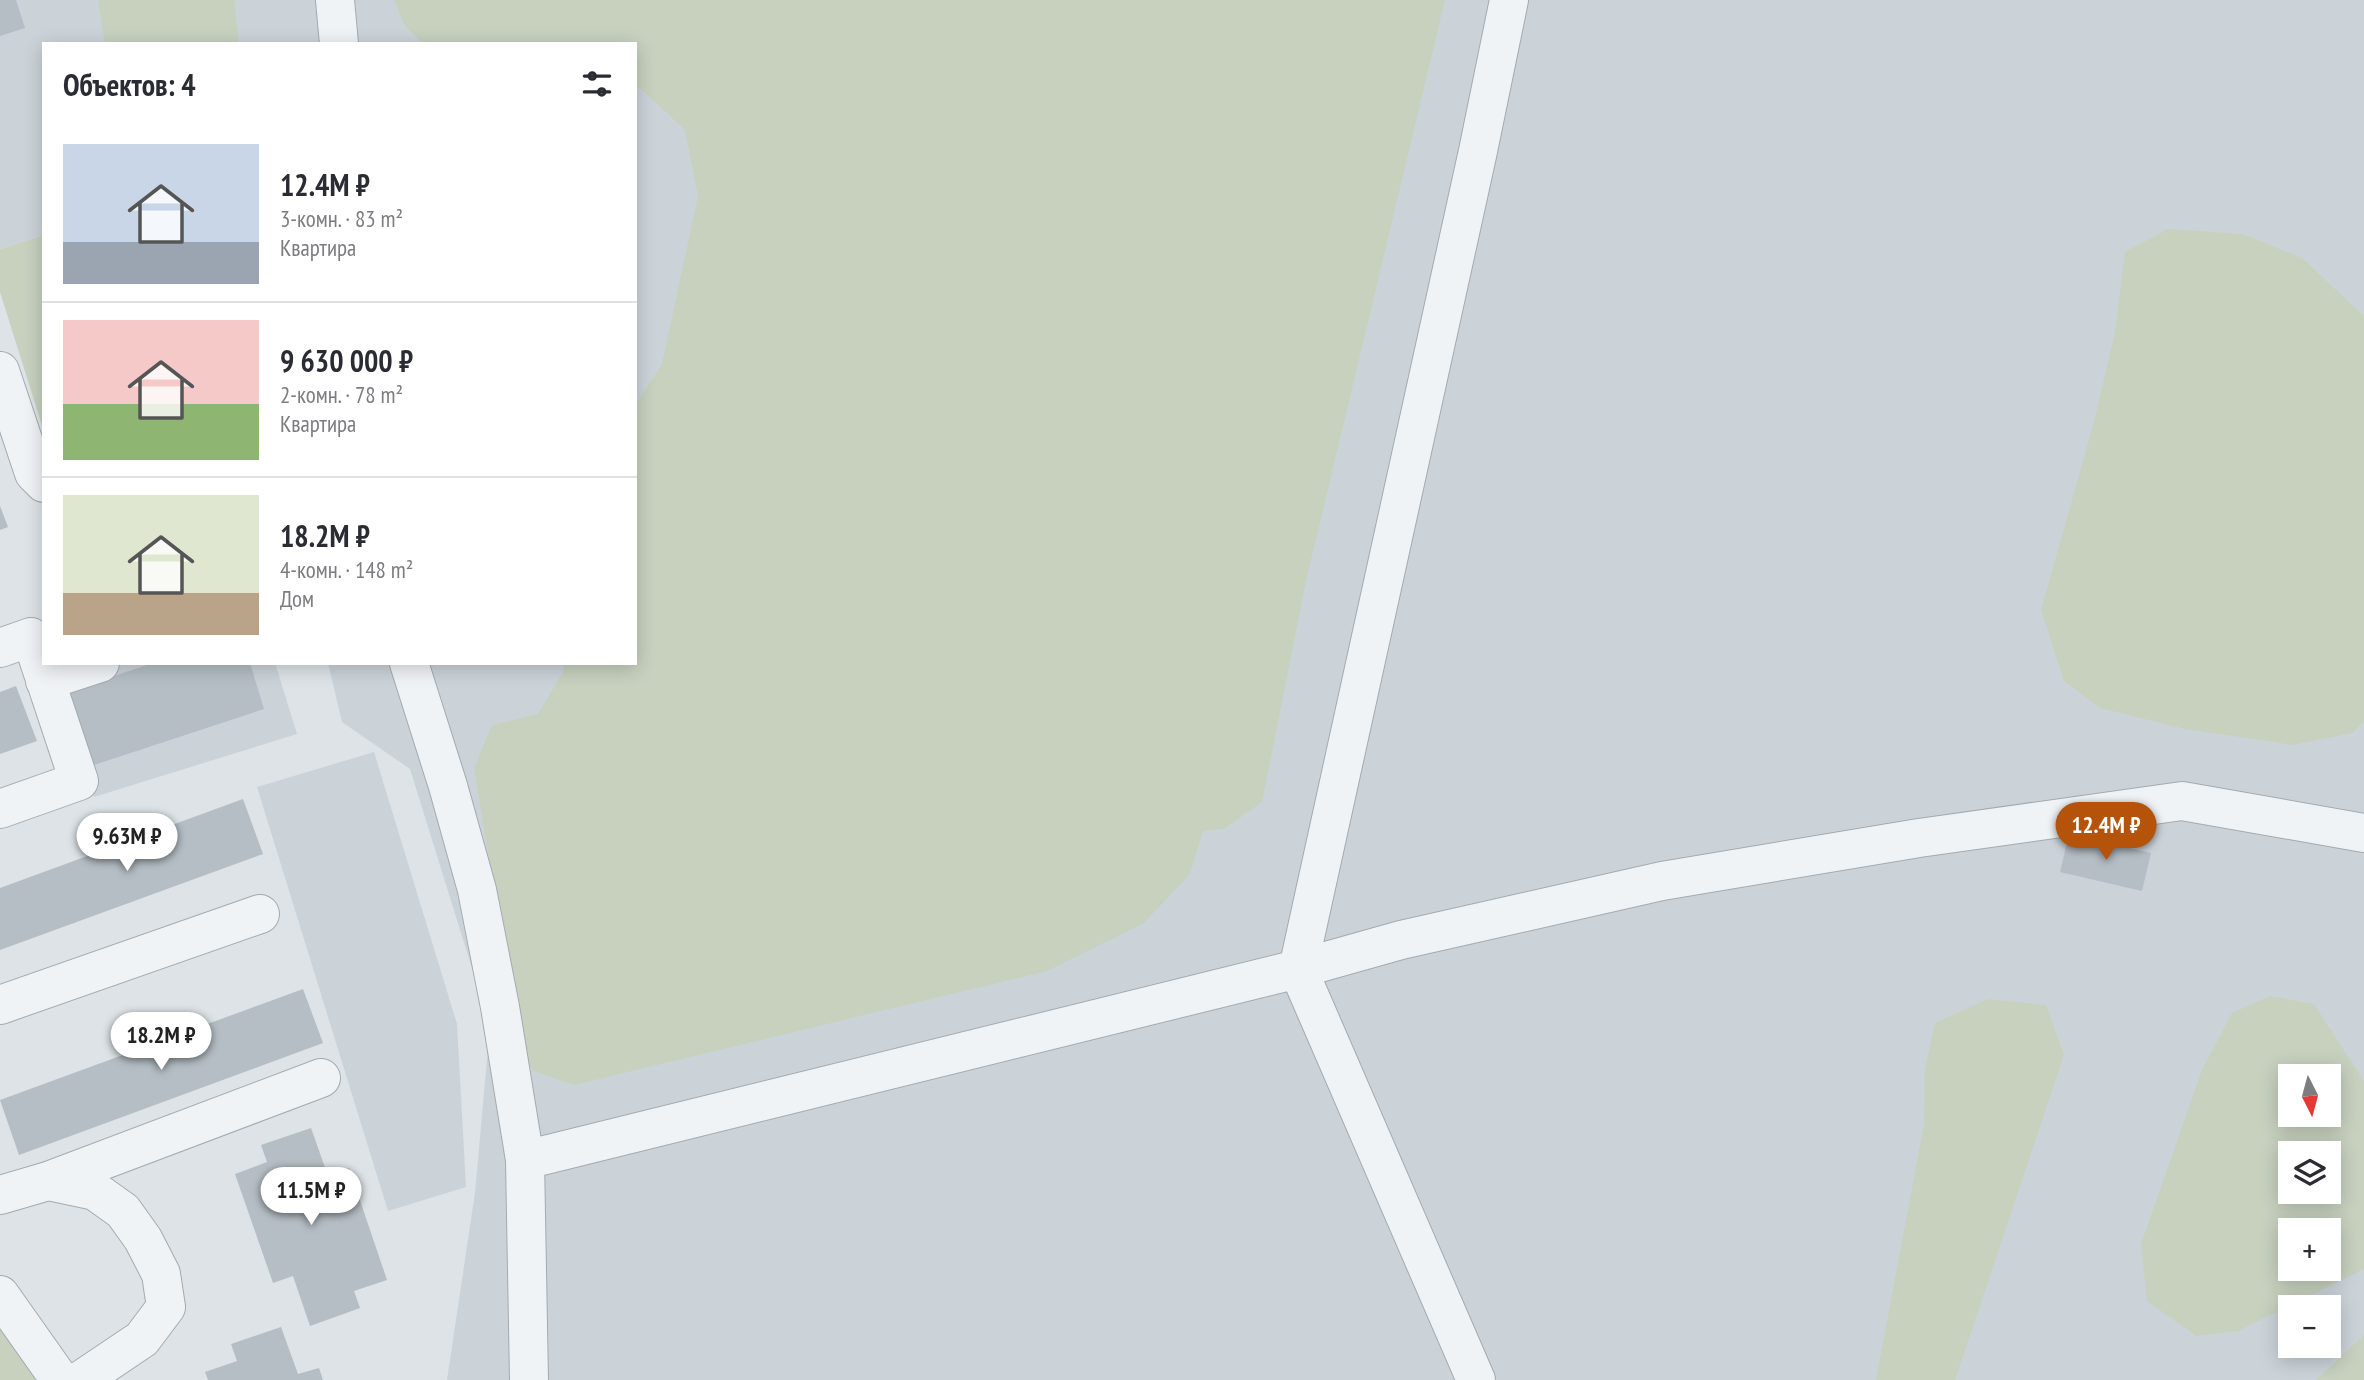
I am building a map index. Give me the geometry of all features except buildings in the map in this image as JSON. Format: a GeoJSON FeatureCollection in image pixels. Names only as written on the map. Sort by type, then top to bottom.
{"type":"FeatureCollection","features":[{"type":"Feature","properties":{"kind":"lane"},"geometry":{"type":"LineString","coordinates":[[335,0],[339,42]]}},
{"type":"Feature","properties":{"kind":"lane"},"geometry":{"type":"LineString","coordinates":[[1476,1380],[1298,969],[1509,0]]}},
{"type":"Feature","properties":{"kind":"lane"},"geometry":{"type":"LineString","coordinates":[[0,372],[34,472],[42,481]]}},
{"type":"Feature","properties":{"kind":"lane"},"geometry":{"type":"LineString","coordinates":[[0,648],[31,637],[79,781],[0,808]]}},
{"type":"Feature","properties":{"kind":"lane"},"geometry":{"type":"LineString","coordinates":[[45,681],[94,665]]}},
{"type":"Feature","properties":{"kind":"lane"},"geometry":{"type":"LineString","coordinates":[[410,665],[477,890],[500,1007],[525,1160],[529,1380]]}},
{"type":"Feature","properties":{"kind":"lane"},"geometry":{"type":"LineString","coordinates":[[525,1160],[1298,969],[1401,940],[1662,881],[1919,838],[2182,802],[2364,833]]}},
{"type":"Feature","properties":{"kind":"lane"},"geometry":{"type":"LineString","coordinates":[[0,1006],[260,914]]}},
{"type":"Feature","properties":{"kind":"lane"},"geometry":{"type":"LineString","coordinates":[[0,1195],[48,1181],[321,1078]]}},
{"type":"Feature","properties":{"kind":"lane"},"geometry":{"type":"LineString","coordinates":[[48,1181],[95,1191],[123,1211],[143,1239],[161,1274],[166,1307],[142,1339],[81,1380]]}},
{"type":"Feature","properties":{"kind":"lane"},"geometry":{"type":"LineString","coordinates":[[0,1294],[60,1380]]}},
{"type":"Feature","properties":{"kind":"shaded area"},"geometry":{"type":"Polygon","coordinates":[[[0,0],[111,0],[125,42],[42,42],[42,236],[0,249],[0,0]]]}},
{"type":"Feature","properties":{"kind":"shaded area"},"geometry":{"type":"Polygon","coordinates":[[[186,0],[2364,0],[2364,1380],[447,1380],[475,1193],[490,1026],[410,769],[342,722],[328,665],[637,665],[637,42],[196,42],[186,0]]]}},
{"type":"Feature","properties":{"kind":"shaded area"},"geometry":{"type":"Polygon","coordinates":[[[54,665],[276,665],[297,734],[94,797],[54,665]]]}},
{"type":"Feature","properties":{"kind":"shaded area"},"geometry":{"type":"Polygon","coordinates":[[[374,752],[457,1024],[466,1187],[388,1211],[257,787],[374,752]]]}},
{"type":"Feature","properties":{"kind":"green space"},"geometry":{"type":"Polygon","coordinates":[[[98,0],[234,0],[239,42],[105,42],[98,0]]]}},
{"type":"Feature","properties":{"kind":"green space"},"geometry":{"type":"Polygon","coordinates":[[[394,0],[1445,0],[1306,581],[1262,802],[1224,829],[1203,831],[1190,874],[1144,923],[1047,971],[574,1085],[534,1071],[521,1055],[474,768],[492,725],[538,714],[563,672],[564,665],[637,665],[637,403],[662,364],[698,196],[685,130],[641,89],[637,88],[637,42],[421,42],[404,24],[394,0]]]}},
{"type":"Feature","properties":{"kind":"green space"},"geometry":{"type":"Polygon","coordinates":[[[2168,229],[2242,234],[2302,258],[2364,316],[2364,721],[2352,733],[2293,745],[2185,729],[2100,708],[2064,681],[2041,610],[2094,422],[2115,332],[2125,252],[2168,229]]]}},
{"type":"Feature","properties":{"kind":"green space"},"geometry":{"type":"Polygon","coordinates":[[[42,236],[42,426],[0,292],[0,249],[42,236]]]}},
{"type":"Feature","properties":{"kind":"green space"},"geometry":{"type":"Polygon","coordinates":[[[2270,996],[2314,1004],[2364,1081],[2364,1269],[2341,1280],[2341,1218],[2278,1218],[2278,1281],[2340,1281],[2311,1295],[2278,1295],[2278,1311],[2238,1331],[2196,1336],[2147,1301],[2141,1244],[2202,1070],[2232,1013],[2270,996]]]}},
{"type":"Feature","properties":{"kind":"green space"},"geometry":{"type":"Polygon","coordinates":[[[1988,999],[2046,1005],[2064,1055],[1955,1380],[1876,1380],[1924,1124],[1925,1069],[1935,1023],[1988,999]]]}},
{"type":"Feature","properties":{"kind":"green space"},"geometry":{"type":"Polygon","coordinates":[[[0,1323],[38,1380],[0,1380],[0,1323]]]}},
{"type":"Feature","properties":{"kind":"green space"},"geometry":{"type":"Polygon","coordinates":[[[2364,1335],[2364,1380],[2316,1380],[2341,1358],[2364,1335]]]}}]}
